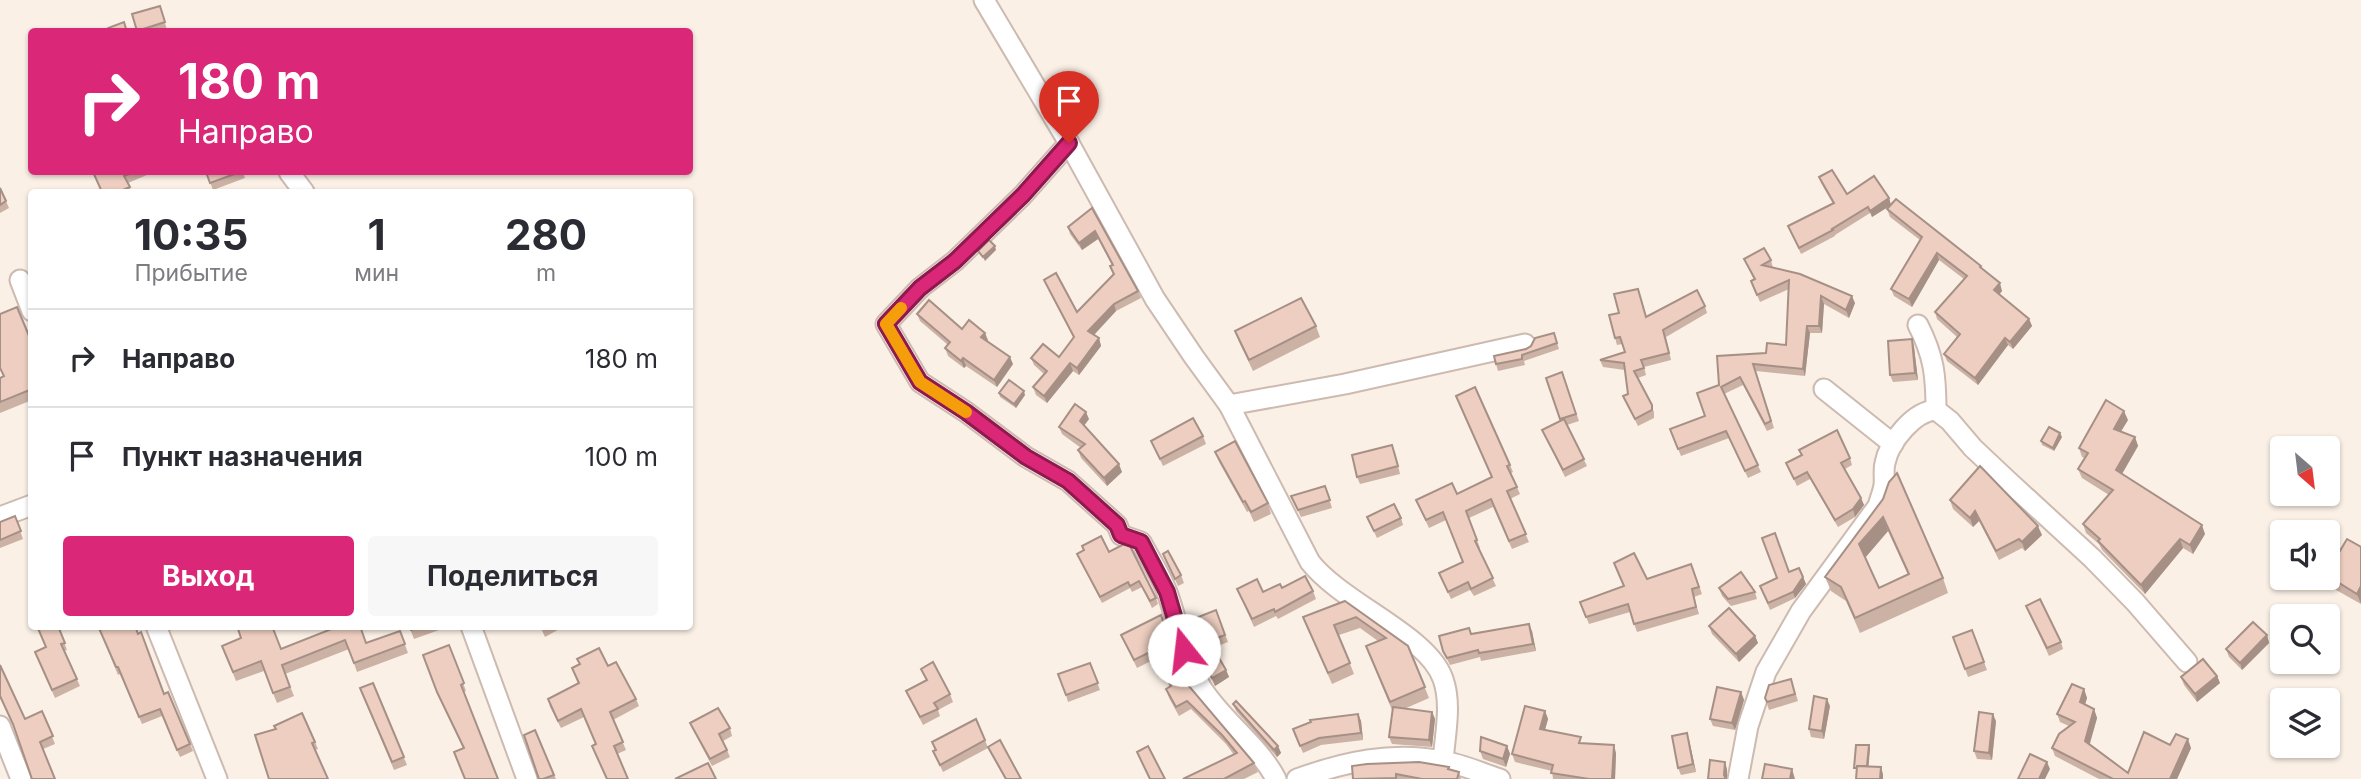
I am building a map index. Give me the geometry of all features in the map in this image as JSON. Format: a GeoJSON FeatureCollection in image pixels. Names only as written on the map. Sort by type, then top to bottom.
{"type":"FeatureCollection","features":[{"type":"Feature","properties":{"kind":"street"},"geometry":{"type":"LineString","coordinates":[[984,0],[1069,143],[1155,299],[1229,405],[1310,562],[1321,576],[1431,657],[1444,680],[1448,705],[1443,761]]}},
{"type":"Feature","properties":{"kind":"street"},"geometry":{"type":"LineString","coordinates":[[1069,143],[1023,195],[955,261],[920,288],[886,324],[920,382],[1026,457],[1068,481],[1117,525],[1121,535],[1141,542],[1167,592],[1184,650],[1195,676],[1222,716],[1268,763],[1276,779]]}},
{"type":"Feature","properties":{"kind":"street"},"geometry":{"type":"LineString","coordinates":[[20,281],[28,301]]}},
{"type":"Feature","properties":{"kind":"street"},"geometry":{"type":"LineString","coordinates":[[1918,325],[1933,359],[1936,410]]}},
{"type":"Feature","properties":{"kind":"street"},"geometry":{"type":"LineString","coordinates":[[1229,405],[1345,384],[1525,344]]}},
{"type":"Feature","properties":{"kind":"street"},"geometry":{"type":"LineString","coordinates":[[1824,388],[1893,444]]}},
{"type":"Feature","properties":{"kind":"street"},"geometry":{"type":"LineString","coordinates":[[1738,779],[1748,726],[1766,673],[1801,611],[1878,506],[1884,488],[1884,463],[1893,444],[1905,429],[1923,414],[1936,410]]}},
{"type":"Feature","properties":{"kind":"street"},"geometry":{"type":"LineString","coordinates":[[1936,410],[1950,421],[1973,448],[2092,558],[2135,602],[2187,663]]}},
{"type":"Feature","properties":{"kind":"street"},"geometry":{"type":"LineString","coordinates":[[0,517],[28,506]]}},
{"type":"Feature","properties":{"kind":"street"},"geometry":{"type":"LineString","coordinates":[[158,630],[217,779]]}},
{"type":"Feature","properties":{"kind":"street"},"geometry":{"type":"LineString","coordinates":[[472,630],[527,779]]}},
{"type":"Feature","properties":{"kind":"street"},"geometry":{"type":"LineString","coordinates":[[0,726],[21,779]]}},
{"type":"Feature","properties":{"kind":"street"},"geometry":{"type":"LineString","coordinates":[[1297,779],[1342,764],[1395,755],[1443,761],[1500,779]]}},
{"type":"Feature","properties":{"kind":"building"},"geometry":{"type":"Polygon","coordinates":[[[160,6],[165,22],[136,28],[132,14],[160,6]]]}},
{"type":"Feature","properties":{"kind":"building"},"geometry":{"type":"Polygon","coordinates":[[[124,22],[126,28],[108,28],[124,22]]]}},
{"type":"Feature","properties":{"kind":"building"},"geometry":{"type":"Polygon","coordinates":[[[1832,170],[1847,194],[1874,176],[1889,198],[1870,211],[1868,207],[1799,248],[1788,226],[1834,203],[1819,177],[1832,170]]]}},
{"type":"Feature","properties":{"kind":"building"},"geometry":{"type":"Polygon","coordinates":[[[94,175],[126,175],[124,176],[130,187],[125,189],[101,189],[94,175]]]}},
{"type":"Feature","properties":{"kind":"building"},"geometry":{"type":"Polygon","coordinates":[[[207,175],[232,175],[210,183],[207,175]]]}},
{"type":"Feature","properties":{"kind":"building"},"geometry":{"type":"Polygon","coordinates":[[[0,188],[6,201],[0,205],[0,188]]]}},
{"type":"Feature","properties":{"kind":"building"},"geometry":{"type":"Polygon","coordinates":[[[1896,199],[2000,283],[1994,290],[2029,319],[2010,342],[2005,338],[1975,378],[1944,354],[1960,334],[1935,312],[1967,276],[1937,253],[1909,299],[1891,289],[1922,237],[1887,209],[1896,199]]]}},
{"type":"Feature","properties":{"kind":"building"},"geometry":{"type":"Polygon","coordinates":[[[1092,208],[1138,291],[1114,304],[1088,331],[1099,338],[1077,368],[1070,363],[1044,396],[1033,387],[1047,371],[1031,358],[1043,344],[1059,357],[1074,337],[1044,280],[1056,273],[1077,312],[1114,274],[1110,266],[1113,265],[1095,231],[1079,243],[1068,227],[1092,208]]]}},
{"type":"Feature","properties":{"kind":"building"},"geometry":{"type":"Polygon","coordinates":[[[989,240],[995,246],[983,257],[978,251],[989,240]]]}},
{"type":"Feature","properties":{"kind":"building"},"geometry":{"type":"Polygon","coordinates":[[[1764,248],[1771,260],[1762,265],[1800,274],[1852,296],[1846,310],[1821,296],[1819,326],[1807,326],[1803,369],[1753,364],[1771,421],[1765,424],[1740,377],[1721,387],[1758,465],[1745,471],[1726,431],[1678,449],[1670,429],[1705,416],[1697,393],[1719,385],[1717,356],[1766,353],[1767,343],[1786,345],[1789,280],[1757,295],[1751,281],[1755,279],[1744,259],[1764,248]]]}},
{"type":"Feature","properties":{"kind":"building"},"geometry":{"type":"Polygon","coordinates":[[[1638,289],[1646,317],[1697,290],[1705,306],[1663,330],[1669,353],[1641,360],[1644,368],[1634,371],[1652,405],[1652,410],[1635,419],[1623,396],[1628,394],[1624,363],[1600,360],[1625,352],[1620,337],[1615,338],[1609,315],[1619,313],[1614,294],[1638,289]]]}},
{"type":"Feature","properties":{"kind":"building"},"geometry":{"type":"Polygon","coordinates":[[[1301,298],[1316,326],[1249,360],[1235,331],[1301,298]]]}},
{"type":"Feature","properties":{"kind":"building"},"geometry":{"type":"Polygon","coordinates":[[[929,300],[962,329],[969,320],[985,333],[981,337],[1010,357],[994,380],[963,358],[961,361],[945,348],[950,342],[917,314],[929,300]]]}},
{"type":"Feature","properties":{"kind":"building"},"geometry":{"type":"Polygon","coordinates":[[[17,307],[28,333],[28,391],[0,402],[0,378],[4,376],[0,368],[0,314],[17,307]]]}},
{"type":"Feature","properties":{"kind":"building"},"geometry":{"type":"Polygon","coordinates":[[[1554,333],[1557,343],[1522,355],[1522,359],[1496,364],[1494,356],[1526,349],[1535,338],[1554,333]]]}},
{"type":"Feature","properties":{"kind":"building"},"geometry":{"type":"Polygon","coordinates":[[[1912,339],[1915,373],[1890,375],[1888,341],[1912,339]]]}},
{"type":"Feature","properties":{"kind":"building"},"geometry":{"type":"Polygon","coordinates":[[[1562,372],[1576,414],[1560,419],[1546,378],[1562,372]]]}},
{"type":"Feature","properties":{"kind":"building"},"geometry":{"type":"Polygon","coordinates":[[[1009,380],[1024,391],[1014,404],[999,393],[1009,380]]]}},
{"type":"Feature","properties":{"kind":"building"},"geometry":{"type":"Polygon","coordinates":[[[1475,387],[1510,465],[1507,466],[1517,487],[1507,491],[1526,534],[1509,541],[1491,499],[1466,511],[1477,540],[1475,541],[1493,578],[1471,589],[1468,582],[1448,592],[1439,573],[1463,562],[1443,512],[1426,520],[1416,500],[1452,483],[1457,494],[1492,477],[1456,396],[1475,387]]]}},
{"type":"Feature","properties":{"kind":"building"},"geometry":{"type":"Polygon","coordinates":[[[2106,400],[2124,411],[2114,429],[2135,437],[2116,470],[2202,525],[2190,545],[2180,539],[2141,585],[2083,524],[2113,490],[2078,469],[2088,453],[2079,448],[2106,400]]]}},
{"type":"Feature","properties":{"kind":"building"},"geometry":{"type":"Polygon","coordinates":[[[1075,404],[1086,412],[1080,421],[1119,464],[1104,478],[1078,450],[1085,444],[1059,427],[1075,404]]]}},
{"type":"Feature","properties":{"kind":"building"},"geometry":{"type":"Polygon","coordinates":[[[1193,418],[1203,436],[1160,459],[1151,441],[1193,418]]]}},
{"type":"Feature","properties":{"kind":"building"},"geometry":{"type":"Polygon","coordinates":[[[1564,419],[1584,459],[1563,470],[1542,430],[1564,419]]]}},
{"type":"Feature","properties":{"kind":"building"},"geometry":{"type":"Polygon","coordinates":[[[2049,427],[2060,433],[2053,448],[2041,441],[2049,427]]]}},
{"type":"Feature","properties":{"kind":"building"},"geometry":{"type":"Polygon","coordinates":[[[1837,430],[1850,458],[1841,463],[1861,498],[1853,509],[1835,520],[1807,472],[1794,479],[1786,463],[1802,455],[1799,450],[1837,430]]]}},
{"type":"Feature","properties":{"kind":"building"},"geometry":{"type":"Polygon","coordinates":[[[1235,441],[1268,503],[1251,512],[1215,452],[1235,441]]]}},
{"type":"Feature","properties":{"kind":"building"},"geometry":{"type":"Polygon","coordinates":[[[1392,445],[1398,466],[1357,477],[1352,455],[1392,445]]]}},
{"type":"Feature","properties":{"kind":"building"},"geometry":{"type":"Polygon","coordinates":[[[1980,466],[2038,526],[2022,542],[2019,539],[1996,551],[1975,511],[1970,518],[1950,500],[1980,466]]]}},
{"type":"Feature","properties":{"kind":"building"},"geometry":{"type":"Polygon","coordinates":[[[1897,473],[1943,578],[1855,618],[1841,587],[1825,577],[1883,499],[1889,482],[1897,473]],[[1883,517],[1859,544],[1879,588],[1909,574],[1883,517]]]}},
{"type":"Feature","properties":{"kind":"building"},"geometry":{"type":"Polygon","coordinates":[[[1325,486],[1330,500],[1298,510],[1291,496],[1325,486]]]}},
{"type":"Feature","properties":{"kind":"building"},"geometry":{"type":"Polygon","coordinates":[[[1394,504],[1401,518],[1374,531],[1367,517],[1394,504]]]}},
{"type":"Feature","properties":{"kind":"building"},"geometry":{"type":"Polygon","coordinates":[[[15,516],[21,531],[0,540],[0,522],[15,516]]]}},
{"type":"Feature","properties":{"kind":"building"},"geometry":{"type":"Polygon","coordinates":[[[1775,533],[1789,572],[1799,568],[1803,577],[1793,592],[1768,603],[1760,586],[1777,578],[1762,538],[1775,533]]]}},
{"type":"Feature","properties":{"kind":"building"},"geometry":{"type":"Polygon","coordinates":[[[1101,536],[1109,552],[1124,544],[1130,546],[1156,598],[1150,601],[1139,581],[1130,586],[1128,582],[1100,597],[1077,554],[1084,550],[1082,546],[1101,536]]]}},
{"type":"Feature","properties":{"kind":"building"},"geometry":{"type":"Polygon","coordinates":[[[2347,539],[2361,547],[2361,586],[2357,594],[2340,583],[2340,551],[2347,539]]]}},
{"type":"Feature","properties":{"kind":"building"},"geometry":{"type":"Polygon","coordinates":[[[1168,551],[1181,575],[1175,579],[1163,554],[1168,551]]]}},
{"type":"Feature","properties":{"kind":"building"},"geometry":{"type":"Polygon","coordinates":[[[1634,553],[1647,579],[1691,564],[1699,587],[1692,589],[1696,607],[1634,624],[1628,604],[1586,617],[1580,602],[1624,586],[1614,563],[1634,553]]]}},
{"type":"Feature","properties":{"kind":"building"},"geometry":{"type":"Polygon","coordinates":[[[1741,572],[1755,592],[1728,599],[1719,588],[1741,572]]]}},
{"type":"Feature","properties":{"kind":"building"},"geometry":{"type":"Polygon","coordinates":[[[1305,576],[1313,591],[1275,612],[1274,609],[1252,619],[1237,589],[1257,579],[1263,592],[1280,584],[1282,588],[1305,576]]]}},
{"type":"Feature","properties":{"kind":"building"},"geometry":{"type":"Polygon","coordinates":[[[2040,599],[2061,642],[2047,648],[2026,606],[2040,599]]]}},
{"type":"Feature","properties":{"kind":"building"},"geometry":{"type":"Polygon","coordinates":[[[1345,601],[1408,646],[1425,687],[1390,702],[1366,646],[1386,638],[1356,617],[1334,625],[1350,663],[1328,673],[1303,617],[1345,601]]]}},
{"type":"Feature","properties":{"kind":"building"},"geometry":{"type":"Polygon","coordinates":[[[1729,608],[1755,636],[1736,654],[1709,626],[1729,608]]]}},
{"type":"Feature","properties":{"kind":"building"},"geometry":{"type":"Polygon","coordinates":[[[1216,610],[1225,635],[1209,641],[1226,670],[1212,678],[1188,621],[1216,610]]]}},
{"type":"Feature","properties":{"kind":"building"},"geometry":{"type":"Polygon","coordinates":[[[1161,615],[1176,660],[1188,685],[1254,763],[1224,779],[1183,779],[1237,753],[1187,701],[1176,707],[1166,689],[1171,686],[1152,651],[1134,660],[1121,635],[1161,615]]]}},
{"type":"Feature","properties":{"kind":"building"},"geometry":{"type":"Polygon","coordinates":[[[2253,622],[2267,635],[2240,663],[2226,649],[2253,622]]]}},
{"type":"Feature","properties":{"kind":"building"},"geometry":{"type":"Polygon","coordinates":[[[1529,624],[1533,644],[1479,653],[1478,650],[1447,658],[1439,636],[1469,628],[1471,634],[1529,624]]]}},
{"type":"Feature","properties":{"kind":"building"},"geometry":{"type":"Polygon","coordinates":[[[39,630],[60,630],[65,643],[61,644],[77,679],[52,690],[35,652],[46,647],[39,630]]]}},
{"type":"Feature","properties":{"kind":"building"},"geometry":{"type":"Polygon","coordinates":[[[100,630],[136,630],[138,634],[141,632],[164,694],[168,692],[190,744],[177,750],[160,709],[139,717],[100,630]]]}},
{"type":"Feature","properties":{"kind":"building"},"geometry":{"type":"Polygon","coordinates":[[[238,630],[274,630],[281,649],[329,630],[361,630],[366,643],[400,631],[405,644],[354,663],[345,640],[282,665],[290,687],[273,693],[261,661],[233,672],[222,646],[241,638],[238,630]]]}},
{"type":"Feature","properties":{"kind":"building"},"geometry":{"type":"Polygon","coordinates":[[[1972,630],[1984,662],[1965,669],[1953,637],[1972,630]]]}},
{"type":"Feature","properties":{"kind":"building"},"geometry":{"type":"Polygon","coordinates":[[[449,645],[464,683],[461,685],[498,779],[465,779],[454,752],[464,748],[437,692],[423,655],[449,645]]]}},
{"type":"Feature","properties":{"kind":"building"},"geometry":{"type":"Polygon","coordinates":[[[599,648],[608,666],[616,662],[636,699],[610,712],[623,742],[614,746],[628,779],[607,779],[592,746],[596,744],[581,709],[558,721],[548,699],[579,683],[572,668],[580,664],[577,659],[599,648]]]}},
{"type":"Feature","properties":{"kind":"building"},"geometry":{"type":"Polygon","coordinates":[[[2203,659],[2217,676],[2195,694],[2181,677],[2203,659]]]}},
{"type":"Feature","properties":{"kind":"building"},"geometry":{"type":"Polygon","coordinates":[[[933,662],[950,694],[934,703],[938,709],[920,717],[906,691],[927,680],[921,669],[933,662]]]}},
{"type":"Feature","properties":{"kind":"building"},"geometry":{"type":"Polygon","coordinates":[[[1090,663],[1098,683],[1066,695],[1058,674],[1090,663]]]}},
{"type":"Feature","properties":{"kind":"building"},"geometry":{"type":"Polygon","coordinates":[[[0,665],[25,719],[42,711],[53,736],[40,742],[55,779],[32,779],[0,696],[0,665]]]}},
{"type":"Feature","properties":{"kind":"building"},"geometry":{"type":"Polygon","coordinates":[[[1791,679],[1795,694],[1767,702],[1765,698],[1769,685],[1791,679]]]}},
{"type":"Feature","properties":{"kind":"building"},"geometry":{"type":"Polygon","coordinates":[[[373,683],[404,757],[392,762],[360,688],[373,683]]]}},
{"type":"Feature","properties":{"kind":"building"},"geometry":{"type":"Polygon","coordinates":[[[2072,684],[2084,689],[2080,702],[2094,709],[2085,741],[2128,773],[2144,732],[2170,745],[2176,734],[2188,739],[2170,779],[2113,779],[2052,748],[2059,734],[2075,722],[2057,714],[2072,684]]]}},
{"type":"Feature","properties":{"kind":"building"},"geometry":{"type":"Polygon","coordinates":[[[1717,687],[1741,692],[1732,723],[1710,719],[1717,687]]]}},
{"type":"Feature","properties":{"kind":"building"},"geometry":{"type":"Polygon","coordinates":[[[1814,696],[1827,699],[1822,731],[1809,729],[1814,696]]]}},
{"type":"Feature","properties":{"kind":"building"},"geometry":{"type":"Polygon","coordinates":[[[1236,701],[1278,746],[1274,750],[1233,704],[1236,701]]]}},
{"type":"Feature","properties":{"kind":"building"},"geometry":{"type":"Polygon","coordinates":[[[1525,706],[1545,711],[1540,729],[1581,737],[1579,743],[1614,745],[1612,779],[1589,779],[1551,773],[1553,765],[1512,754],[1525,706]]]}},
{"type":"Feature","properties":{"kind":"building"},"geometry":{"type":"Polygon","coordinates":[[[1393,707],[1432,712],[1429,740],[1389,737],[1393,707]]]}},
{"type":"Feature","properties":{"kind":"building"},"geometry":{"type":"Polygon","coordinates":[[[718,708],[730,728],[719,734],[727,750],[710,759],[690,723],[718,708]]]}},
{"type":"Feature","properties":{"kind":"building"},"geometry":{"type":"Polygon","coordinates":[[[1979,712],[1993,714],[1989,753],[1974,751],[1979,712]]]}},
{"type":"Feature","properties":{"kind":"building"},"geometry":{"type":"Polygon","coordinates":[[[302,713],[328,779],[269,779],[255,735],[276,729],[274,726],[302,713]]]}},
{"type":"Feature","properties":{"kind":"building"},"geometry":{"type":"Polygon","coordinates":[[[1358,714],[1361,733],[1319,738],[1300,746],[1293,729],[1311,722],[1310,720],[1358,714]]]}},
{"type":"Feature","properties":{"kind":"building"},"geometry":{"type":"Polygon","coordinates":[[[976,719],[985,740],[940,765],[932,742],[976,719]]]}},
{"type":"Feature","properties":{"kind":"building"},"geometry":{"type":"Polygon","coordinates":[[[535,730],[554,775],[543,779],[539,779],[524,735],[535,730]]]}},
{"type":"Feature","properties":{"kind":"building"},"geometry":{"type":"Polygon","coordinates":[[[1687,733],[1693,764],[1678,768],[1672,736],[1687,733]]]}},
{"type":"Feature","properties":{"kind":"building"},"geometry":{"type":"Polygon","coordinates":[[[1481,737],[1507,746],[1503,759],[1480,751],[1481,737]]]}},
{"type":"Feature","properties":{"kind":"building"},"geometry":{"type":"Polygon","coordinates":[[[1000,740],[1021,779],[1006,779],[988,747],[1000,740]]]}},
{"type":"Feature","properties":{"kind":"building"},"geometry":{"type":"Polygon","coordinates":[[[1856,745],[1869,745],[1867,766],[1854,768],[1856,745]]]}},
{"type":"Feature","properties":{"kind":"building"},"geometry":{"type":"Polygon","coordinates":[[[1148,746],[1165,779],[1150,779],[1137,752],[1148,746]]]}},
{"type":"Feature","properties":{"kind":"building"},"geometry":{"type":"Polygon","coordinates":[[[2030,754],[2047,762],[2039,779],[2018,779],[2030,754]]]}},
{"type":"Feature","properties":{"kind":"building"},"geometry":{"type":"Polygon","coordinates":[[[1710,760],[1725,762],[1726,779],[1708,779],[1710,760]]]}},
{"type":"Feature","properties":{"kind":"building"},"geometry":{"type":"Polygon","coordinates":[[[1419,762],[1449,767],[1448,769],[1459,772],[1457,779],[1422,779],[1396,774],[1396,778],[1353,779],[1352,766],[1419,762]]]}},
{"type":"Feature","properties":{"kind":"building"},"geometry":{"type":"Polygon","coordinates":[[[708,763],[716,779],[675,779],[708,763]]]}},
{"type":"Feature","properties":{"kind":"building"},"geometry":{"type":"Polygon","coordinates":[[[1765,764],[1792,769],[1790,779],[1762,779],[1765,764]]]}},
{"type":"Feature","properties":{"kind":"building"},"geometry":{"type":"Polygon","coordinates":[[[1857,766],[1881,767],[1880,779],[1856,779],[1857,766]]]}},
{"type":"Feature","properties":{"kind":"slow traffic"},"geometry":{"type":"LineString","coordinates":[[901,308],[886,324],[920,382],[966,412]]}},
{"type":"Feature","properties":{"kind":"route"},"geometry":{"type":"LineString","coordinates":[[1069,143],[1023,195],[955,261],[920,288],[886,324],[920,382],[1026,457],[1068,481],[1117,525],[1121,535],[1141,542],[1167,592],[1184,650]]}}]}
